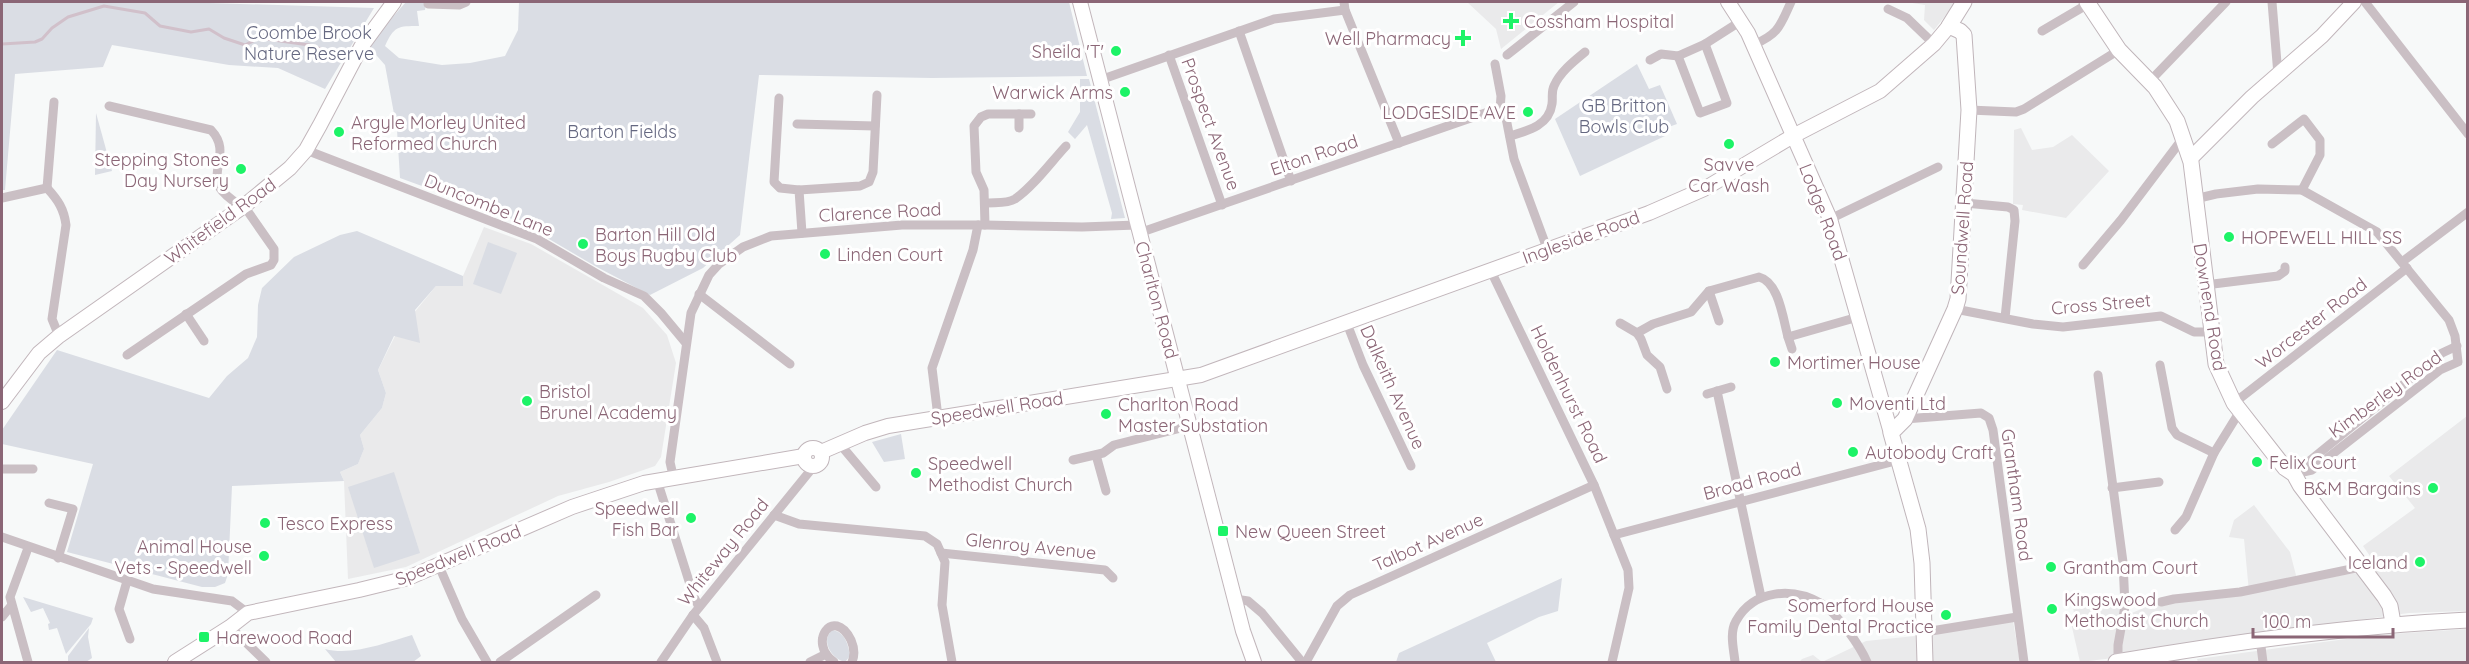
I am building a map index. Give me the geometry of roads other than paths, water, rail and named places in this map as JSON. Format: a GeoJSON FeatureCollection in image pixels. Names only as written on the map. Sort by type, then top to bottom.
{"type":"FeatureCollection","features":[{"type":"Feature","properties":{"kind":"main road"},"geometry":{"type":"LineString","coordinates":[[1949,26],[1964,2]]}},
{"type":"Feature","properties":{"kind":"main road","name":"Downend Road"},"geometry":{"type":"LineString","coordinates":[[2088,3],[2120,50],[2150,81],[2177,121],[2191,158],[2216,364],[2237,407],[2285,468],[2294,474],[2390,605],[2393,623]]}},
{"type":"Feature","properties":{"kind":"main road","name":"Soundwell Road"},"geometry":{"type":"LineString","coordinates":[[1891,432],[1905,419],[1955,309],[1965,203],[1969,110],[1964,35],[1949,26]]}},
{"type":"Feature","properties":{"kind":"main road"},"geometry":{"type":"LineString","coordinates":[[1891,432],[1918,529],[1925,663]]}},
{"type":"Feature","properties":{"kind":"main road"},"geometry":{"type":"LineString","coordinates":[[2117,662],[2187,657],[2224,645],[2260,639],[2393,623],[2468,620]]}},
{"type":"Feature","properties":{"kind":"street","name":"Whitefield Road"},"geometry":{"type":"LineString","coordinates":[[2,402],[39,353],[59,336],[276,182],[306,150],[361,46],[394,2]]}},
{"type":"Feature","properties":{"kind":"street"},"geometry":{"type":"LineString","coordinates":[[428,3],[459,5],[466,2]]}},
{"type":"Feature","properties":{"kind":"street","name":"Charlton Road"},"geometry":{"type":"LineString","coordinates":[[1080,2],[1189,426],[1254,663]]}},
{"type":"Feature","properties":{"kind":"street"},"geometry":{"type":"LineString","coordinates":[[1507,55],[1574,2]]}},
{"type":"Feature","properties":{"kind":"street","name":"Lodge Road"},"geometry":{"type":"LineString","coordinates":[[1728,2],[1753,45],[1830,219],[1891,432]]}},
{"type":"Feature","properties":{"kind":"street"},"geometry":{"type":"LineString","coordinates":[[1753,45],[1770,38],[1778,30],[1791,2]]}},
{"type":"Feature","properties":{"kind":"street"},"geometry":{"type":"LineString","coordinates":[[2150,81],[2226,2]]}},
{"type":"Feature","properties":{"kind":"street"},"geometry":{"type":"LineString","coordinates":[[2272,2],[2278,75]]}},
{"type":"Feature","properties":{"kind":"street"},"geometry":{"type":"LineString","coordinates":[[2191,158],[2252,97],[2322,36],[2354,2]]}},
{"type":"Feature","properties":{"kind":"street"},"geometry":{"type":"LineString","coordinates":[[2365,2],[2468,134]]}},
{"type":"Feature","properties":{"kind":"street"},"geometry":{"type":"LineString","coordinates":[[2042,31],[2088,3]]}},
{"type":"Feature","properties":{"kind":"street"},"geometry":{"type":"LineString","coordinates":[[1100,80],[1274,19],[1344,6],[1399,143]]}},
{"type":"Feature","properties":{"kind":"street"},"geometry":{"type":"LineString","coordinates":[[1888,9],[1906,18],[1934,44]]}},
{"type":"Feature","properties":{"kind":"street"},"geometry":{"type":"LineString","coordinates":[[1650,60],[1661,54],[1678,56],[1706,44],[1741,21]]}},
{"type":"Feature","properties":{"kind":"street","name":"Ingleside Road"},"geometry":{"type":"LineString","coordinates":[[1178,380],[1202,375],[1490,269],[1548,251],[1649,213],[1704,189],[1793,136],[1880,91],[1934,44],[1949,26]]}},
{"type":"Feature","properties":{"kind":"street"},"geometry":{"type":"LineString","coordinates":[[1239,31],[1291,180]]}},
{"type":"Feature","properties":{"kind":"street"},"geometry":{"type":"LineString","coordinates":[[1678,56],[1700,113],[1727,103],[1706,44]]}},
{"type":"Feature","properties":{"kind":"street"},"geometry":{"type":"LineString","coordinates":[[1969,110],[2016,112],[2024,109],[2120,50]]}},
{"type":"Feature","properties":{"kind":"street"},"geometry":{"type":"LineString","coordinates":[[1510,136],[1531,129],[1548,116],[1552,106],[1554,84],[1572,63],[1586,52]]}},
{"type":"Feature","properties":{"kind":"street","name":"Prospect Avenue"},"geometry":{"type":"LineString","coordinates":[[1169,55],[1222,205]]}},
{"type":"Feature","properties":{"kind":"street"},"geometry":{"type":"LineString","coordinates":[[1495,64],[1501,96],[1500,110],[1506,118],[1514,159],[1548,251]]}},
{"type":"Feature","properties":{"kind":"street"},"geometry":{"type":"LineString","coordinates":[[779,98],[774,182],[780,188],[799,190],[860,186],[870,182],[873,172],[877,95]]}},
{"type":"Feature","properties":{"kind":"street"},"geometry":{"type":"LineString","coordinates":[[54,102],[47,188],[58,200],[64,212],[66,225],[52,319],[59,336]]}},
{"type":"Feature","properties":{"kind":"street"},"geometry":{"type":"LineString","coordinates":[[109,106],[210,130],[218,138],[221,148],[218,182],[221,189],[243,207],[269,240],[275,253],[274,260],[265,268],[246,274],[126,355]]}},
{"type":"Feature","properties":{"kind":"street","name":"Elton Road"},"geometry":{"type":"LineString","coordinates":[[1138,229],[1222,205],[1491,111],[1500,110]]}},
{"type":"Feature","properties":{"kind":"street"},"geometry":{"type":"LineString","coordinates":[[938,417],[932,368],[982,225],[986,203],[984,190],[976,172],[974,126],[981,117],[988,114],[1031,114]]}},
{"type":"Feature","properties":{"kind":"street"},"geometry":{"type":"LineString","coordinates":[[1018,114],[1019,128]]}},
{"type":"Feature","properties":{"kind":"street"},"geometry":{"type":"LineString","coordinates":[[2272,144],[2304,119],[2320,140],[2320,155],[2302,190]]}},
{"type":"Feature","properties":{"kind":"street"},"geometry":{"type":"LineString","coordinates":[[797,124],[875,126]]}},
{"type":"Feature","properties":{"kind":"street"},"geometry":{"type":"LineString","coordinates":[[2083,265],[2121,220],[2183,138]]}},
{"type":"Feature","properties":{"kind":"street"},"geometry":{"type":"LineString","coordinates":[[986,203],[1006,202],[1014,199],[1066,146]]}},
{"type":"Feature","properties":{"kind":"street","name":"Duncombe Lane"},"geometry":{"type":"LineString","coordinates":[[306,150],[537,239],[604,278],[644,296],[686,343]]}},
{"type":"Feature","properties":{"kind":"street"},"geometry":{"type":"LineString","coordinates":[[1830,219],[1938,167]]}},
{"type":"Feature","properties":{"kind":"street"},"geometry":{"type":"LineString","coordinates":[[2,198],[47,188]]}},
{"type":"Feature","properties":{"kind":"street"},"geometry":{"type":"LineString","coordinates":[[2195,199],[2258,189],[2302,190],[2377,232],[2449,320],[2457,346],[2468,350]]}},
{"type":"Feature","properties":{"kind":"street"},"geometry":{"type":"LineString","coordinates":[[799,190],[802,233]]}},
{"type":"Feature","properties":{"kind":"street"},"geometry":{"type":"LineString","coordinates":[[1965,203],[2008,207],[2014,210],[2015,221],[2005,318]]}},
{"type":"Feature","properties":{"kind":"street","name":"Worcester Road"},"geometry":{"type":"LineString","coordinates":[[2237,407],[2468,212]]}},
{"type":"Feature","properties":{"kind":"street","name":"Clarence Road"},"geometry":{"type":"LineString","coordinates":[[686,343],[692,312],[709,275],[719,264],[743,247],[771,236],[902,225],[1138,229]]}},
{"type":"Feature","properties":{"kind":"street"},"geometry":{"type":"LineString","coordinates":[[2205,285],[2278,276],[2285,271],[2285,267]]}},
{"type":"Feature","properties":{"kind":"street","name":"Holdenhurst Road"},"geometry":{"type":"LineString","coordinates":[[1490,269],[1594,485],[1630,579],[1612,663]]}},
{"type":"Feature","properties":{"kind":"street"},"geometry":{"type":"LineString","coordinates":[[1636,333],[1653,324],[1691,312],[1709,291],[1756,277],[1766,279],[1772,286],[1792,349]]}},
{"type":"Feature","properties":{"kind":"street"},"geometry":{"type":"LineString","coordinates":[[1709,291],[1719,321]]}},
{"type":"Feature","properties":{"kind":"street"},"geometry":{"type":"LineString","coordinates":[[699,294],[790,364]]}},
{"type":"Feature","properties":{"kind":"street","name":"Cross Street"},"geometry":{"type":"LineString","coordinates":[[1955,309],[2033,324],[2063,327],[2161,316],[2194,332],[2211,332]]}},
{"type":"Feature","properties":{"kind":"street"},"geometry":{"type":"LineString","coordinates":[[186,314],[204,341]]}},
{"type":"Feature","properties":{"kind":"street"},"geometry":{"type":"LineString","coordinates":[[1788,337],[1858,317]]}},
{"type":"Feature","properties":{"kind":"street","name":"Dalkeith Avenue"},"geometry":{"type":"LineString","coordinates":[[1346,321],[1363,365],[1411,466]]}},
{"type":"Feature","properties":{"kind":"street"},"geometry":{"type":"LineString","coordinates":[[1620,323],[1636,333],[1647,355],[1660,367],[1667,389]]}},
{"type":"Feature","properties":{"kind":"street"},"geometry":{"type":"LineString","coordinates":[[672,471],[670,462],[686,343]]}},
{"type":"Feature","properties":{"kind":"street","name":"Kimberley Road"},"geometry":{"type":"LineString","coordinates":[[2457,346],[2463,363],[2440,370],[2312,470],[2294,474],[2442,353],[2457,346]]}},
{"type":"Feature","properties":{"kind":"street"},"geometry":{"type":"LineString","coordinates":[[2160,365],[2175,432],[2196,446],[2214,453]]}},
{"type":"Feature","properties":{"kind":"street"},"geometry":{"type":"LineString","coordinates":[[2098,375],[2123,562],[2126,606],[2117,662]]}},
{"type":"Feature","properties":{"kind":"street","name":"Speedwell Road"},"geometry":{"type":"LineString","coordinates":[[175,663],[248,613],[408,578],[572,507],[650,481],[672,471],[809,461],[811,448],[821,452],[839,443],[888,426],[1178,380]]}},
{"type":"Feature","properties":{"kind":"street"},"geometry":{"type":"LineString","coordinates":[[1707,394],[1731,387]]}},
{"type":"Feature","properties":{"kind":"street"},"geometry":{"type":"LineString","coordinates":[[1717,391],[1761,597]]}},
{"type":"Feature","properties":{"kind":"street"},"geometry":{"type":"LineString","coordinates":[[2175,530],[2186,517],[2237,407]]}},
{"type":"Feature","properties":{"kind":"street","name":"Grantham Road"},"geometry":{"type":"LineString","coordinates":[[1905,419],[1981,413],[1989,418],[1996,453],[2024,663]]}},
{"type":"Feature","properties":{"kind":"street"},"geometry":{"type":"LineString","coordinates":[[1074,460],[1103,453],[1114,445],[1189,426]]}},
{"type":"Feature","properties":{"kind":"street"},"geometry":{"type":"LineString","coordinates":[[839,443],[876,487]]}},
{"type":"Feature","properties":{"kind":"street"},"geometry":{"type":"LineString","coordinates":[[1096,455],[1106,491]]}},
{"type":"Feature","properties":{"kind":"street","name":"Broad Road"},"geometry":{"type":"LineString","coordinates":[[1614,535],[1899,460]]}},
{"type":"Feature","properties":{"kind":"street","name":"Whiteway Road"},"geometry":{"type":"LineString","coordinates":[[661,663],[696,611],[774,515],[809,461]]}},
{"type":"Feature","properties":{"kind":"street","name":"Speedwell Road"},"geometry":{"type":"LineString","coordinates":[[650,481],[738,466]]}},
{"type":"Feature","properties":{"kind":"street"},"geometry":{"type":"LineString","coordinates":[[2,469],[33,469]]}},
{"type":"Feature","properties":{"kind":"street"},"geometry":{"type":"LineString","coordinates":[[650,481],[717,663]]}},
{"type":"Feature","properties":{"kind":"street"},"geometry":{"type":"LineString","coordinates":[[2112,488],[2159,482]]}},
{"type":"Feature","properties":{"kind":"street","name":"Talbot Avenue"},"geometry":{"type":"LineString","coordinates":[[1304,663],[1337,606],[1350,595],[1594,485]]}},
{"type":"Feature","properties":{"kind":"street"},"geometry":{"type":"LineString","coordinates":[[49,503],[73,510],[58,558]]}},
{"type":"Feature","properties":{"kind":"street"},"geometry":{"type":"LineString","coordinates":[[774,515],[799,524],[925,536],[937,544],[945,562],[942,605],[952,663]]}},
{"type":"Feature","properties":{"kind":"street"},"geometry":{"type":"LineString","coordinates":[[2,537],[28,548],[153,589],[232,601],[248,613]]}},
{"type":"Feature","properties":{"kind":"street"},"geometry":{"type":"LineString","coordinates":[[28,548],[11,591],[11,606],[28,663]]}},
{"type":"Feature","properties":{"kind":"street","name":"Glenroy Avenue"},"geometry":{"type":"LineString","coordinates":[[941,553],[1105,570],[1113,578]]}},
{"type":"Feature","properties":{"kind":"street"},"geometry":{"type":"LineString","coordinates":[[439,566],[462,619],[487,663]]}},
{"type":"Feature","properties":{"kind":"street"},"geometry":{"type":"LineString","coordinates":[[2161,602],[2174,598],[2240,592],[2361,567]]}},
{"type":"Feature","properties":{"kind":"street"},"geometry":{"type":"LineString","coordinates":[[127,581],[119,604],[123,623],[130,639]]}},
{"type":"Feature","properties":{"kind":"street"},"geometry":{"type":"LineString","coordinates":[[1735,663],[1732,635],[1735,622],[1761,597],[1781,592],[1797,593],[1824,605],[1859,644],[1867,663]]}},
{"type":"Feature","properties":{"kind":"street"},"geometry":{"type":"LineString","coordinates":[[500,663],[596,595]]}},
{"type":"Feature","properties":{"kind":"street"},"geometry":{"type":"LineString","coordinates":[[1235,599],[1248,601],[1262,613],[1304,663]]}},
{"type":"Feature","properties":{"kind":"street"},"geometry":{"type":"LineString","coordinates":[[2,617],[11,606]]}},
{"type":"Feature","properties":{"kind":"street"},"geometry":{"type":"LineString","coordinates":[[1925,632],[2017,617]]}},
{"type":"Feature","properties":{"kind":"street"},"geometry":{"type":"LineString","coordinates":[[123,623],[133,619]]}},
{"type":"Feature","properties":{"kind":"street"},"geometry":{"type":"LineString","coordinates":[[834,663],[826,654],[822,642],[824,631],[836,625],[844,630],[853,646],[852,663]]}},
{"type":"Feature","properties":{"kind":"street"},"geometry":{"type":"LineString","coordinates":[[230,627],[266,663]]}},
{"type":"Feature","properties":{"kind":"street"},"geometry":{"type":"LineString","coordinates":[[2260,639],[2263,663]]}},
{"type":"Feature","properties":{"kind":"street"},"geometry":{"type":"LineString","coordinates":[[810,663],[826,654]]}},
{"type":"Feature","properties":{"kind":"waterway"},"geometry":{"type":"LineString","coordinates":[[2,44],[35,42],[42,39],[52,28],[68,17],[104,6],[145,13],[160,26],[191,32],[209,29],[224,38],[245,45],[259,38],[309,45],[321,49]]}},
{"type":"Feature","properties":{"kind":"place","name":"Cossham Hospital"},"geometry":{"type":"Point","coordinates":[1511,21]}},
{"type":"Feature","properties":{"kind":"place","name":"Well Pharmacy"},"geometry":{"type":"Point","coordinates":[1463,38]}},
{"type":"Feature","properties":{"kind":"place","name":"Sheila 'T'"},"geometry":{"type":"Point","coordinates":[1116,51]}},
{"type":"Feature","properties":{"kind":"place","name":"Warwick Arms"},"geometry":{"type":"Point","coordinates":[1125,92]}},
{"type":"Feature","properties":{"kind":"place","name":"LODGESIDE AVE"},"geometry":{"type":"Point","coordinates":[1528,112]}},
{"type":"Feature","properties":{"kind":"place","name":"Argyle Morley United Reformed Church"},"geometry":{"type":"Point","coordinates":[339,132]}},
{"type":"Feature","properties":{"kind":"place","name":"Savve Car Wash"},"geometry":{"type":"Point","coordinates":[1729,144]}},
{"type":"Feature","properties":{"kind":"place","name":"Stepping Stones Day Nursery"},"geometry":{"type":"Point","coordinates":[241,169]}},
{"type":"Feature","properties":{"kind":"place","name":"HOPEWELL HILL SS"},"geometry":{"type":"Point","coordinates":[2229,237]}},
{"type":"Feature","properties":{"kind":"place","name":"Barton Hill Old Boys Rugby Club"},"geometry":{"type":"Point","coordinates":[583,244]}},
{"type":"Feature","properties":{"kind":"place","name":"Linden Court"},"geometry":{"type":"Point","coordinates":[825,254]}},
{"type":"Feature","properties":{"kind":"place","name":"Mortimer House"},"geometry":{"type":"Point","coordinates":[1775,362]}},
{"type":"Feature","properties":{"kind":"place","name":"Bristol Brunel Academy"},"geometry":{"type":"Point","coordinates":[527,401]}},
{"type":"Feature","properties":{"kind":"place","name":"Moventi Ltd"},"geometry":{"type":"Point","coordinates":[1837,403]}},
{"type":"Feature","properties":{"kind":"place","name":"Charlton Road Master Substation"},"geometry":{"type":"Point","coordinates":[1106,414]}},
{"type":"Feature","properties":{"kind":"place","name":"Autobody Craft"},"geometry":{"type":"Point","coordinates":[1853,452]}},
{"type":"Feature","properties":{"kind":"place","name":"Felix Court"},"geometry":{"type":"Point","coordinates":[2257,462]}},
{"type":"Feature","properties":{"kind":"place","name":"Speedwell Methodist Church"},"geometry":{"type":"Point","coordinates":[916,473]}},
{"type":"Feature","properties":{"kind":"place","name":"B&M Bargains"},"geometry":{"type":"Point","coordinates":[2433,488]}},
{"type":"Feature","properties":{"kind":"place","name":"Speedwell Fish Bar"},"geometry":{"type":"Point","coordinates":[691,518]}},
{"type":"Feature","properties":{"kind":"place","name":"Tesco Express"},"geometry":{"type":"Point","coordinates":[265,523]}},
{"type":"Feature","properties":{"kind":"place","name":"New Queen Street"},"geometry":{"type":"Point","coordinates":[1223,531]}},
{"type":"Feature","properties":{"kind":"place","name":"Animal House Vets - Speedwell"},"geometry":{"type":"Point","coordinates":[264,556]}},
{"type":"Feature","properties":{"kind":"place","name":"Iceland"},"geometry":{"type":"Point","coordinates":[2420,562]}},
{"type":"Feature","properties":{"kind":"place","name":"Grantham Court"},"geometry":{"type":"Point","coordinates":[2051,567]}},
{"type":"Feature","properties":{"kind":"place","name":"Kingswood Methodist Church"},"geometry":{"type":"Point","coordinates":[2052,609]}},
{"type":"Feature","properties":{"kind":"place","name":"Somerford House Family Dental Practice"},"geometry":{"type":"Point","coordinates":[1946,615]}},
{"type":"Feature","properties":{"kind":"place","name":"Harewood Road"},"geometry":{"type":"Point","coordinates":[204,637]}},
{"type":"Feature","properties":{"kind":"park label","name":"Coombe Brook Nature Reserve"},"geometry":{"type":"Point","coordinates":[309,42]}},
{"type":"Feature","properties":{"kind":"park label","name":"GB Britton Bowls Club"},"geometry":{"type":"Point","coordinates":[1624,115]}},
{"type":"Feature","properties":{"kind":"park label","name":"Barton Fields"},"geometry":{"type":"Point","coordinates":[622,131]}}]}
